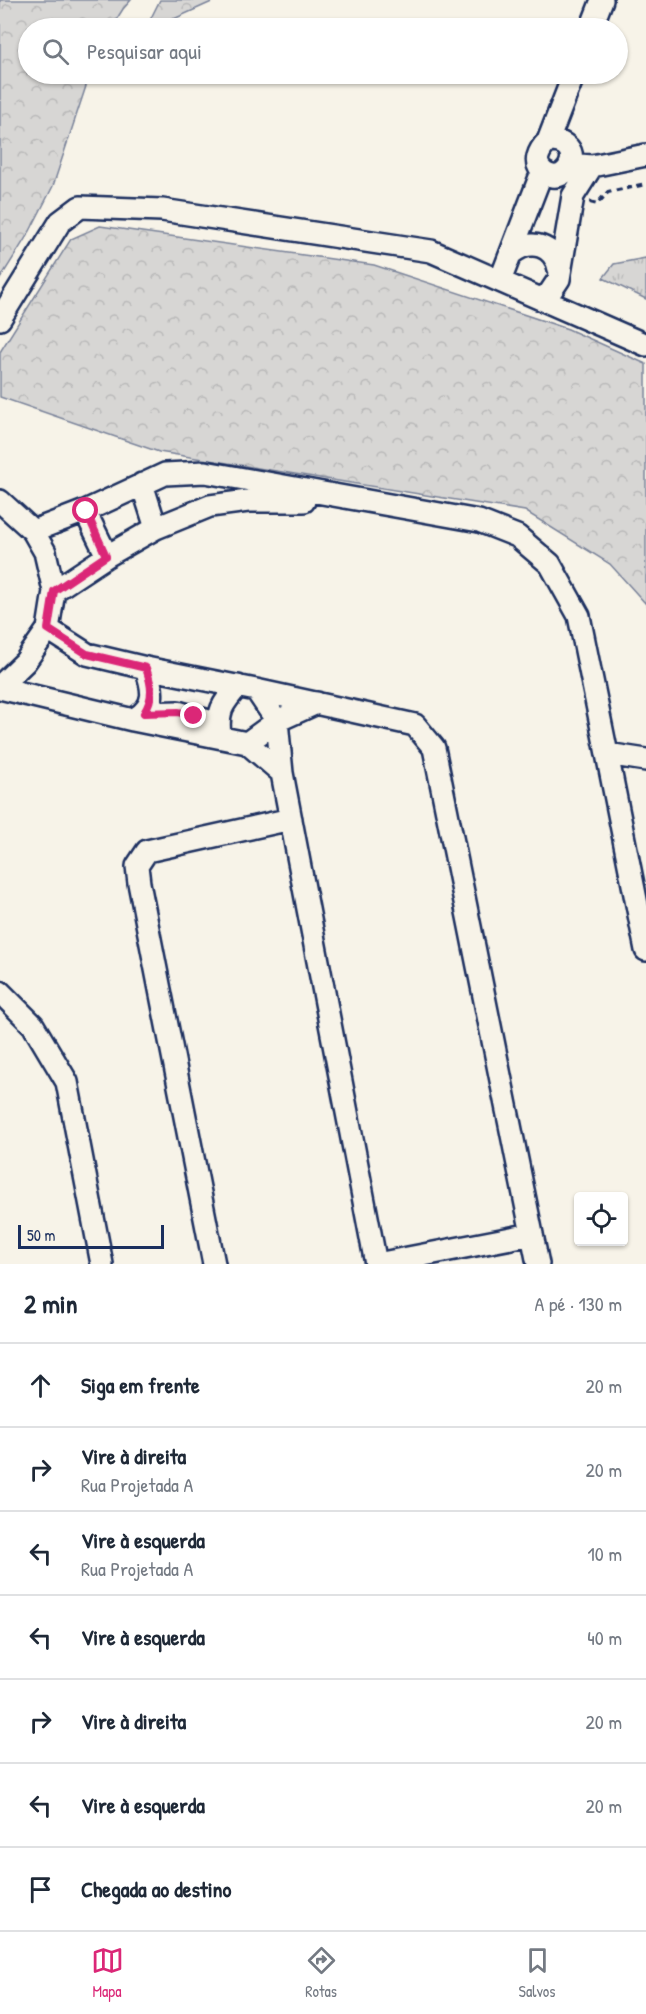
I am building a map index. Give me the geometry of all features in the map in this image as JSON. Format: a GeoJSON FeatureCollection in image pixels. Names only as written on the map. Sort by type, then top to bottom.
{"type":"FeatureCollection","features":[{"type":"Feature","properties":{"kind":"street"},"geometry":{"type":"LineString","coordinates":[[595,18],[602,0]]}},
{"type":"Feature","properties":{"kind":"street"},"geometry":{"type":"LineString","coordinates":[[500,281],[542,172],[537,161],[539,149],[548,141],[570,84]]}},
{"type":"Feature","properties":{"kind":"street"},"geometry":{"type":"LineString","coordinates":[[542,172],[553,176],[564,174],[571,165],[572,155],[567,146],[559,141],[548,141]]}},
{"type":"Feature","properties":{"kind":"street"},"geometry":{"type":"LineString","coordinates":[[571,165],[592,166],[646,155]]}},
{"type":"Feature","properties":{"kind":"street"},"geometry":{"type":"LineString","coordinates":[[541,298],[555,287],[559,279],[573,196],[592,166]]}},
{"type":"Feature","properties":{"kind":"street"},"geometry":{"type":"LineString","coordinates":[[0,319],[60,222],[80,207],[162,210],[431,251],[646,345]]}},
{"type":"Feature","properties":{"kind":"street"},"geometry":{"type":"LineString","coordinates":[[512,253],[528,244],[545,247],[557,260],[559,269]]}},
{"type":"Feature","properties":{"kind":"street"},"geometry":{"type":"LineString","coordinates":[[33,531],[86,511],[165,474],[205,472],[478,521],[516,536],[550,564],[579,616],[646,950]]}},
{"type":"Feature","properties":{"kind":"street"},"geometry":{"type":"LineString","coordinates":[[142,484],[156,528]]}},
{"type":"Feature","properties":{"kind":"street"},"geometry":{"type":"LineString","coordinates":[[54,591],[106,556],[156,528],[210,506],[248,501],[286,500],[384,505]]}},
{"type":"Feature","properties":{"kind":"street"},"geometry":{"type":"LineString","coordinates":[[0,501],[33,531],[45,552],[54,591],[48,629],[25,662],[0,687]]}},
{"type":"Feature","properties":{"kind":"street"},"geometry":{"type":"LineString","coordinates":[[86,511],[106,556]]}},
{"type":"Feature","properties":{"kind":"street"},"geometry":{"type":"LineString","coordinates":[[48,629],[87,654],[415,725],[434,748],[538,1264]]}},
{"type":"Feature","properties":{"kind":"street"},"geometry":{"type":"LineString","coordinates":[[138,716],[151,702],[152,687],[146,668]]}},
{"type":"Feature","properties":{"kind":"street"},"geometry":{"type":"LineString","coordinates":[[0,687],[220,731],[247,742],[282,773]]}},
{"type":"Feature","properties":{"kind":"street"},"geometry":{"type":"LineString","coordinates":[[247,688],[277,721],[282,773],[377,1264],[532,1234]]}},
{"type":"Feature","properties":{"kind":"street"},"geometry":{"type":"LineString","coordinates":[[220,731],[221,707],[247,688]]}},
{"type":"Feature","properties":{"kind":"street"},"geometry":{"type":"LineString","coordinates":[[247,742],[277,721],[317,703]]}},
{"type":"Feature","properties":{"kind":"street"},"geometry":{"type":"LineString","coordinates":[[607,754],[646,760]]}},
{"type":"Feature","properties":{"kind":"street"},"geometry":{"type":"LineString","coordinates":[[214,1264],[137,867],[147,851],[291,819]]}},
{"type":"Feature","properties":{"kind":"street"},"geometry":{"type":"LineString","coordinates":[[0,992],[33,1025],[67,1082],[102,1264]]}},
{"type":"Feature","properties":{"kind":"path"},"geometry":{"type":"LineString","coordinates":[[597,204],[608,192],[646,184]]}},
{"type":"Feature","properties":{"kind":"green space"},"geometry":{"type":"Polygon","coordinates":[[[0,0],[131,0],[117,18],[18,18],[18,84],[87,84],[53,186],[30,231],[0,279],[0,0]]]}},
{"type":"Feature","properties":{"kind":"green space"},"geometry":{"type":"Polygon","coordinates":[[[160,0],[216,0],[176,18],[151,18],[160,0]]]}},
{"type":"Feature","properties":{"kind":"green space"},"geometry":{"type":"Polygon","coordinates":[[[100,226],[374,265],[568,329],[646,364],[646,604],[610,564],[525,511],[159,452],[0,397],[0,352],[71,239],[100,226]]]}},
{"type":"Feature","properties":{"kind":"green space"},"geometry":{"type":"Polygon","coordinates":[[[646,258],[646,299],[603,278],[614,264],[646,258]]]}},
{"type":"Feature","properties":{"kind":"route"},"geometry":{"type":"LineString","coordinates":[[86,511],[106,556],[54,591],[48,629],[87,654],[146,668],[152,687],[151,702],[144,713],[164,711],[194,716]]}}]}
